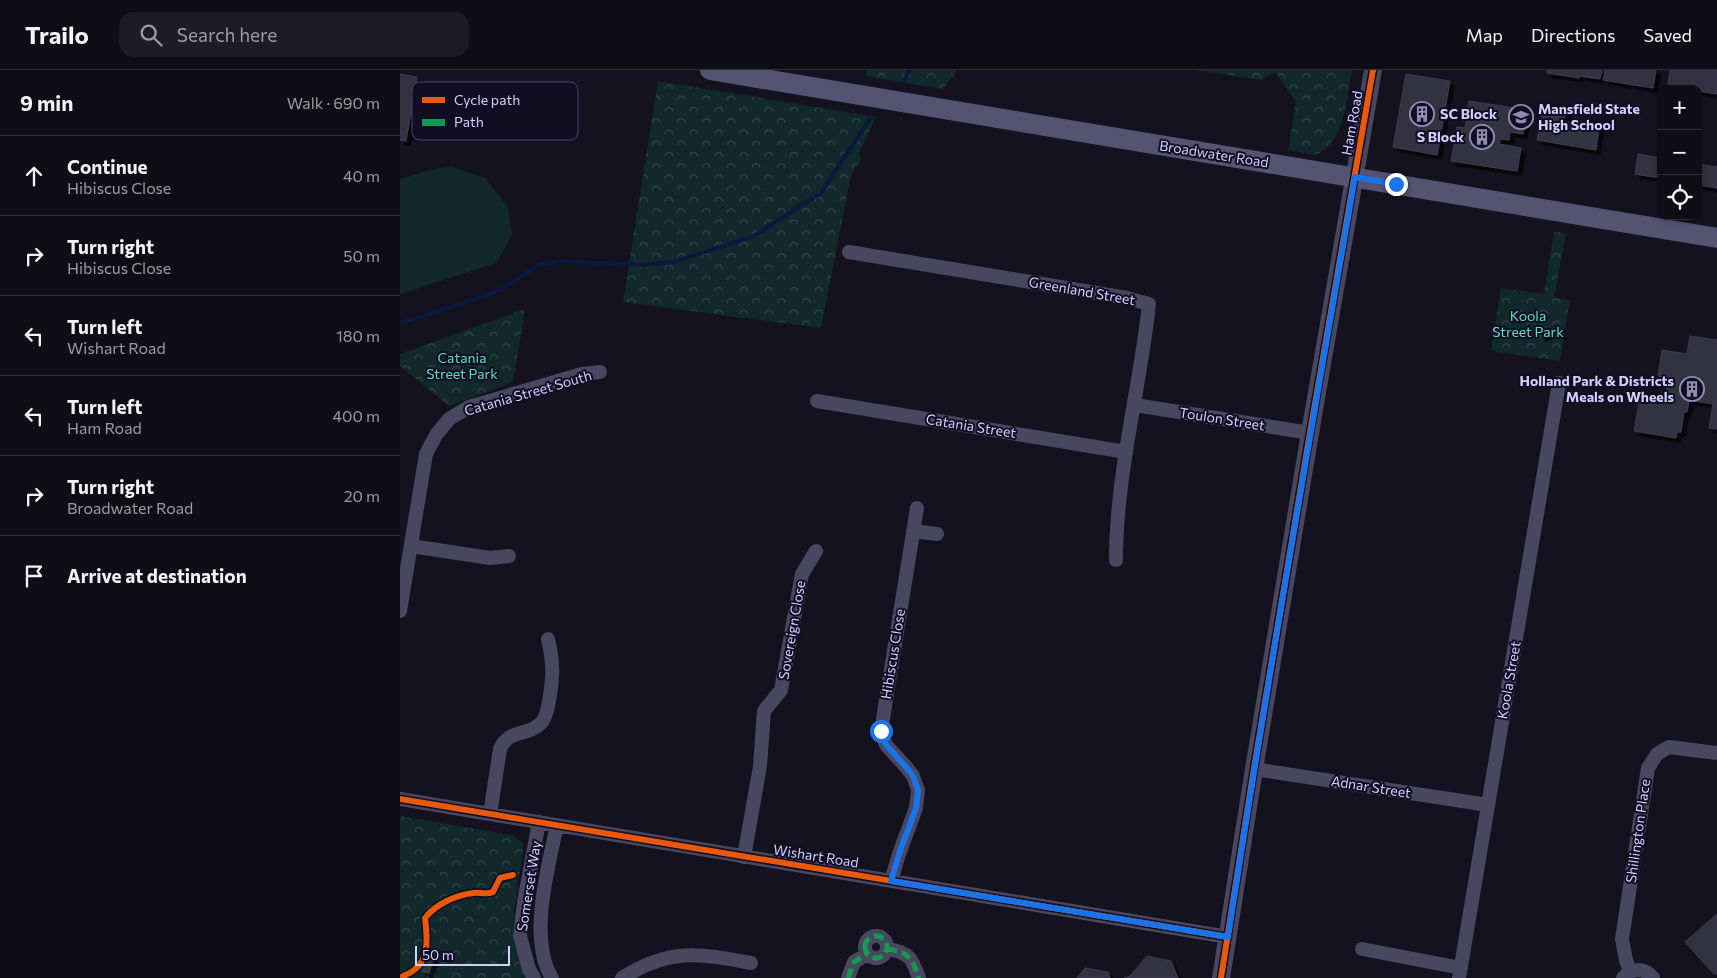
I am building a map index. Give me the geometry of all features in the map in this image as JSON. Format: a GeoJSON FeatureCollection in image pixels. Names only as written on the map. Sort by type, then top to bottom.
{"type":"FeatureCollection","features":[{"type":"Feature","properties":{"kind":"main road","name":"Broadwater Road"},"geometry":{"type":"LineString","coordinates":[[710,70],[1717,238]]}},
{"type":"Feature","properties":{"kind":"street","name":"Ham Road"},"geometry":{"type":"LineString","coordinates":[[1221,978],[1310,433],[1373,70]]}},
{"type":"Feature","properties":{"kind":"street","name":"Greenland Street"},"geometry":{"type":"LineString","coordinates":[[849,252],[1127,298],[1149,304],[1135,405],[1126,452],[1116,541],[1116,560]]}},
{"type":"Feature","properties":{"kind":"street","name":"Catania Street South"},"geometry":{"type":"LineString","coordinates":[[400,611],[426,454],[436,435],[450,418],[469,407],[582,374],[600,372]]}},
{"type":"Feature","properties":{"kind":"street","name":"Koola Street"},"geometry":{"type":"LineString","coordinates":[[1460,973],[1559,383]]}},
{"type":"Feature","properties":{"kind":"street","name":"Catania Street"},"geometry":{"type":"LineString","coordinates":[[817,401],[1126,452]]}},
{"type":"Feature","properties":{"kind":"street","name":"Toulon Street"},"geometry":{"type":"LineString","coordinates":[[1135,405],[1310,433]]}},
{"type":"Feature","properties":{"kind":"street","name":"Hibiscus Close"},"geometry":{"type":"LineString","coordinates":[[891,881],[919,799],[913,776],[886,745],[881,731],[917,508]]}},
{"type":"Feature","properties":{"kind":"street"},"geometry":{"type":"LineString","coordinates":[[913,531],[937,534]]}},
{"type":"Feature","properties":{"kind":"street"},"geometry":{"type":"LineString","coordinates":[[411,546],[490,558],[509,556]]}},
{"type":"Feature","properties":{"kind":"street","name":"Sovereign Close"},"geometry":{"type":"LineString","coordinates":[[744,856],[760,766],[764,711],[781,690],[802,574],[816,551]]}},
{"type":"Feature","properties":{"kind":"street"},"geometry":{"type":"LineString","coordinates":[[490,814],[500,749],[504,741],[511,736],[543,723],[548,709],[552,667],[548,639]]}},
{"type":"Feature","properties":{"kind":"street","name":"Shillington Place"},"geometry":{"type":"LineString","coordinates":[[1626,975],[1626,960],[1622,939],[1648,768],[1656,754],[1669,747],[1717,753]]}},
{"type":"Feature","properties":{"kind":"street","name":"Adnar Street"},"geometry":{"type":"LineString","coordinates":[[1254,769],[1488,805]]}},
{"type":"Feature","properties":{"kind":"street","name":"Wishart Road"},"geometry":{"type":"LineString","coordinates":[[400,799],[1228,937]]}},
{"type":"Feature","properties":{"kind":"street","name":"Somerset Way"},"geometry":{"type":"LineString","coordinates":[[534,978],[529,969],[520,936],[524,902],[539,822]]}},
{"type":"Feature","properties":{"kind":"street","name":"Somerset Way"},"geometry":{"type":"LineString","coordinates":[[552,978],[543,959],[540,907],[557,825]]}},
{"type":"Feature","properties":{"kind":"street"},"geometry":{"type":"LineString","coordinates":[[848,978],[854,962],[868,954],[866,943],[874,936],[881,937],[887,949],[904,953],[910,957],[919,978]]}},
{"type":"Feature","properties":{"kind":"street"},"geometry":{"type":"LineString","coordinates":[[1362,949],[1460,973]]}},
{"type":"Feature","properties":{"kind":"street"},"geometry":{"type":"LineString","coordinates":[[622,978],[662,957],[682,955],[719,957],[751,963]]}},
{"type":"Feature","properties":{"kind":"street"},"geometry":{"type":"LineString","coordinates":[[1626,975],[1639,970],[1645,971],[1654,978]]}},
{"type":"Feature","properties":{"kind":"green space"},"geometry":{"type":"Polygon","coordinates":[[[867,70],[956,70],[943,89],[866,76],[867,70]]]}},
{"type":"Feature","properties":{"kind":"green space"},"geometry":{"type":"Polygon","coordinates":[[[1196,70],[1352,70],[1346,106],[1339,130],[1325,149],[1315,155],[1288,150],[1296,102],[1275,72],[1261,80],[1196,70]]]}},
{"type":"Feature","properties":{"kind":"green space"},"geometry":{"type":"Polygon","coordinates":[[[658,81],[876,117],[859,153],[861,159],[851,175],[821,328],[623,302],[658,81]]]}},
{"type":"Feature","properties":{"kind":"green space"},"geometry":{"type":"Polygon","coordinates":[[[453,167],[485,178],[508,207],[512,235],[496,263],[400,294],[400,179],[437,168],[453,167]]]}},
{"type":"Feature","properties":{"kind":"green space","name":"Koola Street Park"},"geometry":{"type":"Polygon","coordinates":[[[1554,232],[1566,233],[1554,298],[1570,300],[1560,361],[1491,351],[1501,288],[1544,294],[1554,232]]]}},
{"type":"Feature","properties":{"kind":"green space","name":"Catania Street Park"},"geometry":{"type":"Polygon","coordinates":[[[525,309],[513,382],[449,406],[400,366],[400,354],[525,309]]]}},
{"type":"Feature","properties":{"kind":"green space"},"geometry":{"type":"Polygon","coordinates":[[[400,816],[512,835],[524,844],[514,910],[513,939],[526,978],[400,978],[400,816]]]}},
{"type":"Feature","properties":{"kind":"building"},"geometry":{"type":"Polygon","coordinates":[[[1547,70],[1602,70],[1600,79],[1547,73],[1547,70]]]}},
{"type":"Feature","properties":{"kind":"building"},"geometry":{"type":"Polygon","coordinates":[[[1605,70],[1656,70],[1653,88],[1603,80],[1605,70]]]}},
{"type":"Feature","properties":{"kind":"building"},"geometry":{"type":"Polygon","coordinates":[[[1670,70],[1717,70],[1717,94],[1702,92],[1702,85],[1668,85],[1670,70]]]}},
{"type":"Feature","properties":{"kind":"building"},"geometry":{"type":"Polygon","coordinates":[[[400,74],[417,77],[416,82],[412,82],[412,106],[406,141],[400,140],[400,74]]]}},
{"type":"Feature","properties":{"kind":"building","name":"SC Block"},"geometry":{"type":"Polygon","coordinates":[[[1406,74],[1450,81],[1437,155],[1393,147],[1406,74]]]}},
{"type":"Feature","properties":{"kind":"building","name":"S Block"},"geometry":{"type":"Polygon","coordinates":[[[1469,101],[1527,110],[1523,134],[1510,132],[1509,140],[1500,139],[1499,144],[1521,148],[1517,171],[1451,161],[1457,127],[1465,128],[1469,101]]]}},
{"type":"Feature","properties":{"kind":"building"},"geometry":{"type":"Polygon","coordinates":[[[1543,107],[1566,111],[1564,121],[1599,127],[1596,150],[1537,140],[1543,107]]]}},
{"type":"Feature","properties":{"kind":"building"},"geometry":{"type":"Polygon","coordinates":[[[1638,154],[1657,157],[1657,177],[1635,174],[1638,154]]]}},
{"type":"Feature","properties":{"kind":"building"},"geometry":{"type":"Polygon","coordinates":[[[1702,165],[1717,167],[1717,188],[1702,186],[1702,165]]]}},
{"type":"Feature","properties":{"kind":"building"},"geometry":{"type":"Polygon","coordinates":[[[1546,328],[1548,335],[1541,337],[1539,329],[1546,328]]]}},
{"type":"Feature","properties":{"kind":"building","name":"Holland Park & Districts Meals on Wheels"},"geometry":{"type":"Polygon","coordinates":[[[1690,336],[1717,340],[1717,429],[1709,428],[1713,404],[1689,400],[1687,412],[1684,412],[1681,432],[1677,432],[1676,438],[1634,431],[1639,402],[1660,405],[1660,400],[1665,401],[1668,378],[1658,376],[1662,350],[1687,354],[1690,336]]]}},
{"type":"Feature","properties":{"kind":"building"},"geometry":{"type":"Polygon","coordinates":[[[1717,914],[1717,974],[1714,974],[1685,942],[1717,914]]]}},
{"type":"Feature","properties":{"kind":"building"},"geometry":{"type":"Polygon","coordinates":[[[426,956],[434,958],[429,973],[421,971],[426,956]]]}},
{"type":"Feature","properties":{"kind":"building"},"geometry":{"type":"Polygon","coordinates":[[[1147,956],[1171,961],[1178,978],[1124,978],[1130,976],[1147,956]]]}},
{"type":"Feature","properties":{"kind":"building"},"geometry":{"type":"Polygon","coordinates":[[[1085,968],[1108,972],[1110,978],[1077,978],[1085,968]]]}},
{"type":"Feature","properties":{"kind":"waterway"},"geometry":{"type":"LineString","coordinates":[[903,81],[910,70]]}},
{"type":"Feature","properties":{"kind":"waterway"},"geometry":{"type":"LineString","coordinates":[[400,323],[490,294],[541,264],[559,261],[644,265],[673,262],[752,237],[821,193],[871,117]]}},
{"type":"Feature","properties":{"kind":"marked path"},"geometry":{"type":"LineString","coordinates":[[876,936],[884,939],[887,947],[884,955],[876,958],[868,955],[865,947],[868,939],[876,936]]}},
{"type":"Feature","properties":{"kind":"marked path"},"geometry":{"type":"LineString","coordinates":[[887,949],[900,952],[909,957],[919,978]]}},
{"type":"Feature","properties":{"kind":"marked path"},"geometry":{"type":"LineString","coordinates":[[848,978],[854,962],[867,954]]}},
{"type":"Feature","properties":{"kind":"cycle path"},"geometry":{"type":"LineString","coordinates":[[1221,978],[1310,433],[1373,70]]}},
{"type":"Feature","properties":{"kind":"cycle path"},"geometry":{"type":"LineString","coordinates":[[400,799],[1228,937]]}},
{"type":"Feature","properties":{"kind":"cycle path"},"geometry":{"type":"LineString","coordinates":[[400,978],[412,971],[423,959],[426,946],[425,918],[435,908],[460,896],[493,892],[500,878],[513,875]]}},
{"type":"Feature","properties":{"kind":"place","name":"SC Block"},"geometry":{"type":"Point","coordinates":[1422,114]}},
{"type":"Feature","properties":{"kind":"place","name":"Mansfield State High School"},"geometry":{"type":"Point","coordinates":[1521,117]}},
{"type":"Feature","properties":{"kind":"place","name":"S Block"},"geometry":{"type":"Point","coordinates":[1482,137]}},
{"type":"Feature","properties":{"kind":"place","name":"Holland Park & Districts Meals on Wheels"},"geometry":{"type":"Point","coordinates":[1692,389]}},
{"type":"Feature","properties":{"kind":"route"},"geometry":{"type":"LineString","coordinates":[[881,731],[886,745],[913,776],[917,784],[919,799],[891,881],[1228,937],[1310,433],[1355,177],[1396,184]]}}]}
